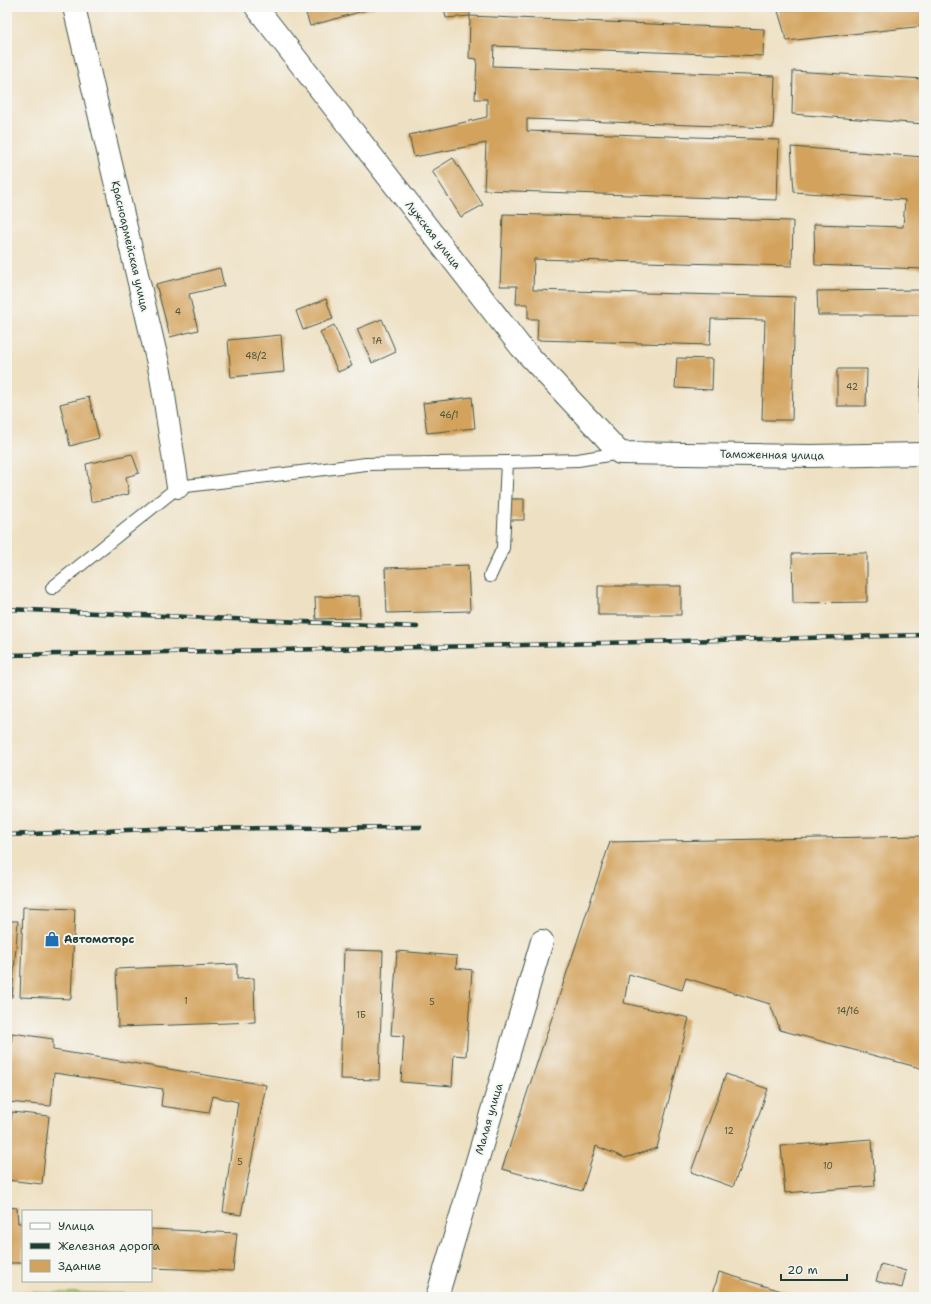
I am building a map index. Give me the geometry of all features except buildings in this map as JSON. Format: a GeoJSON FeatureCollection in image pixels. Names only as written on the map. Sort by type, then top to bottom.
{"type":"FeatureCollection","features":[{"type":"Feature","properties":{"kind":"street","name":"Красноармейская улица"},"geometry":{"type":"LineString","coordinates":[[74,7],[161,376],[178,487]]}},
{"type":"Feature","properties":{"kind":"street","name":"Лужская улица"},"geometry":{"type":"LineString","coordinates":[[256,7],[520,346],[620,453]]}},
{"type":"Feature","properties":{"kind":"street","name":"Таможенная улица"},"geometry":{"type":"LineString","coordinates":[[620,453],[811,456],[924,454]]}},
{"type":"Feature","properties":{"kind":"street","name":"Малая улица"},"geometry":{"type":"LineString","coordinates":[[437,1297],[542,941]]}},
{"type":"Feature","properties":{"kind":"lane"},"geometry":{"type":"LineString","coordinates":[[52,588],[178,487],[366,464],[578,460],[620,453]]}},
{"type":"Feature","properties":{"kind":"lane"},"geometry":{"type":"LineString","coordinates":[[490,576],[503,548],[507,462]]}},
{"type":"Feature","properties":{"kind":"green space"},"geometry":{"type":"Polygon","coordinates":[[[7,1292],[407,1297],[7,1297],[7,1292]]]}},
{"type":"Feature","properties":{"kind":"railway"},"geometry":{"type":"LineString","coordinates":[[7,609],[417,627]]}},
{"type":"Feature","properties":{"kind":"railway"},"geometry":{"type":"LineString","coordinates":[[7,655],[479,646],[924,635]]}},
{"type":"Feature","properties":{"kind":"railway"},"geometry":{"type":"LineString","coordinates":[[7,835],[152,829],[420,827]]}},
{"type":"Feature","properties":{"kind":"place","name":"Автомоторс"},"geometry":{"type":"Point","coordinates":[52,939]}}]}
